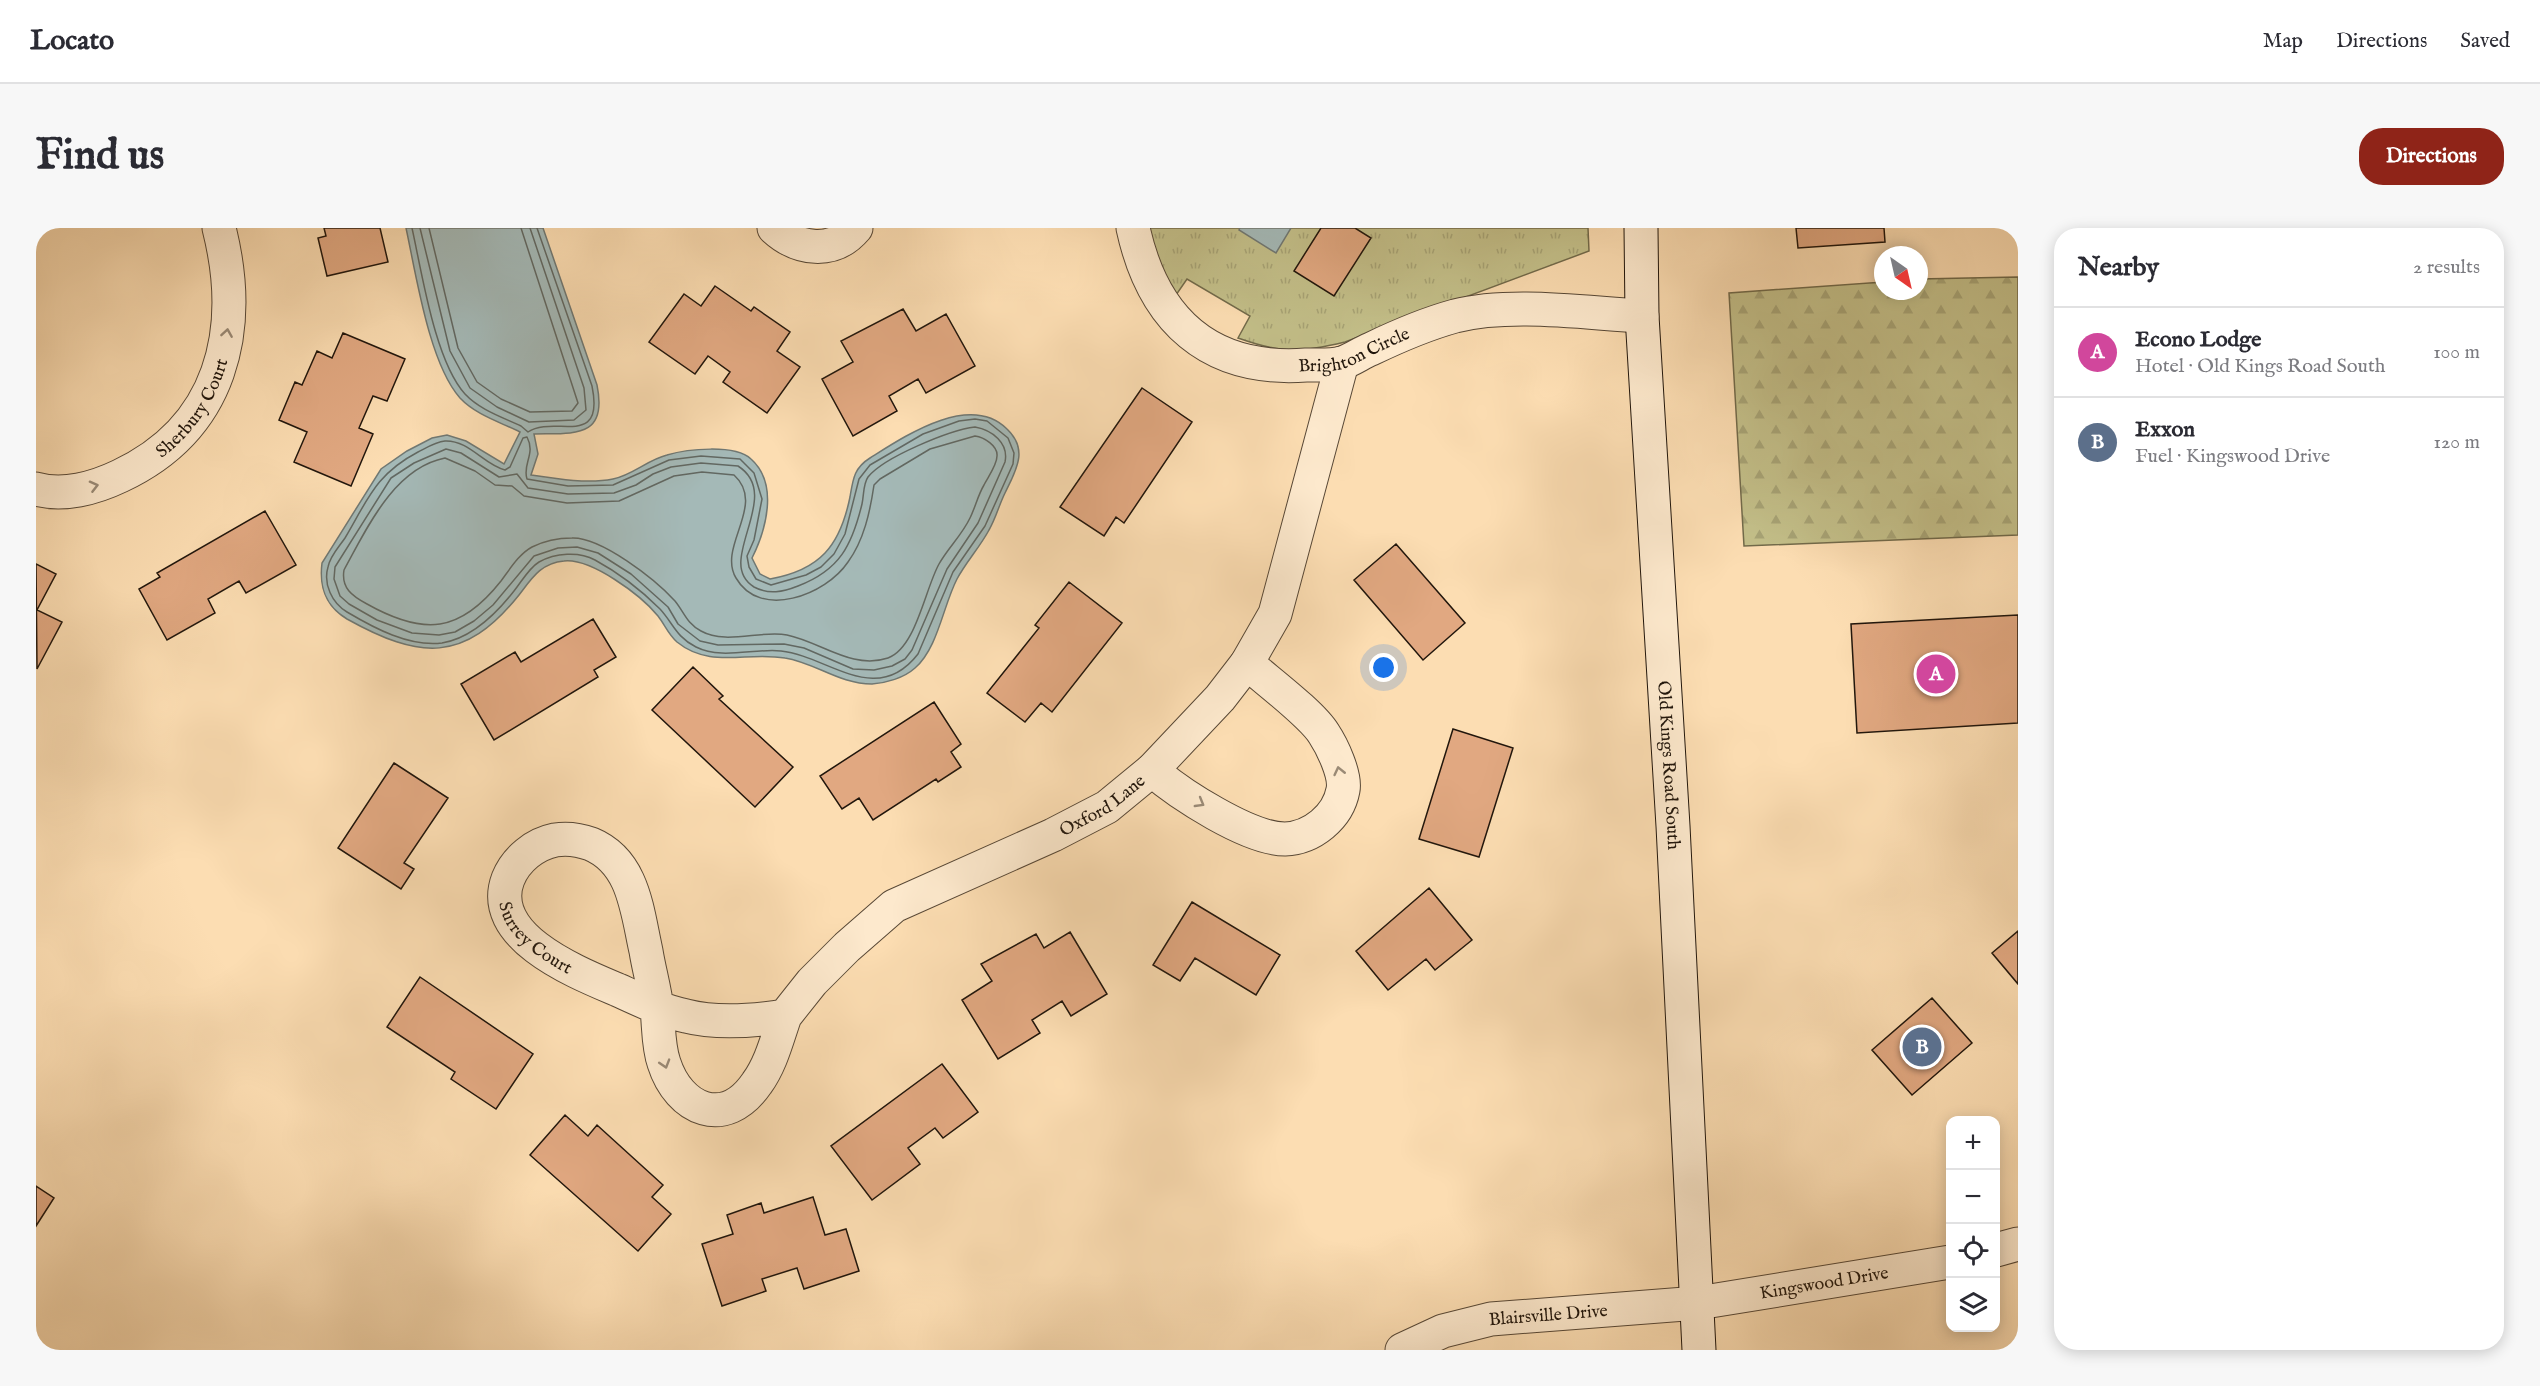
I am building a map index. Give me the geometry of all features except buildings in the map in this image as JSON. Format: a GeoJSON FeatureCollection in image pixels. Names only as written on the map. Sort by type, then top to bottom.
{"type":"FeatureCollection","features":[{"type":"Feature","properties":{"kind":"street","name":"Sherbury Court"},"geometry":{"type":"LineString","coordinates":[[36,489],[73,491],[105,483],[139,467],[169,446],[194,417],[213,386],[229,328],[231,291],[219,228]]}},
{"type":"Feature","properties":{"kind":"street"},"geometry":{"type":"LineString","coordinates":[[774,228],[794,243],[814,248],[834,244],[856,228]]}},
{"type":"Feature","properties":{"kind":"street","name":"Brighton Circle"},"geometry":{"type":"LineString","coordinates":[[1133,228],[1147,278],[1156,296],[1180,326],[1196,338],[1230,355],[1276,367],[1342,363],[1404,333],[1457,316],[1521,310],[1642,316]]}},
{"type":"Feature","properties":{"kind":"street","name":"Old Kings Road South"},"geometry":{"type":"LineString","coordinates":[[1641,228],[1642,316],[1673,814],[1698,1303]]}},
{"type":"Feature","properties":{"kind":"street","name":"Oxford Lane"},"geometry":{"type":"LineString","coordinates":[[657,1007],[663,1061],[670,1081],[682,1097],[697,1107],[713,1111],[729,1107],[756,1084],[767,1066],[785,1016],[812,982],[847,947],[894,906],[1053,836],[1128,793],[1190,733],[1247,663],[1275,614],[1342,363]]}},
{"type":"Feature","properties":{"kind":"street"},"geometry":{"type":"LineString","coordinates":[[1152,770],[1169,785],[1245,830],[1285,839],[1317,830],[1333,814],[1344,788],[1336,755],[1323,731],[1247,663]]}},
{"type":"Feature","properties":{"kind":"street","name":"Surrey Court"},"geometry":{"type":"LineString","coordinates":[[560,839],[581,840],[599,848],[615,860],[626,876],[635,898],[657,1007],[553,959],[531,944],[514,926],[506,908],[505,893],[509,878],[529,852],[542,843],[560,839]]}},
{"type":"Feature","properties":{"kind":"street"},"geometry":{"type":"LineString","coordinates":[[657,1007],[686,1017],[716,1020],[763,1020],[785,1016]]}},
{"type":"Feature","properties":{"kind":"street"},"geometry":{"type":"LineString","coordinates":[[2000,1249],[2018,1244]]}},
{"type":"Feature","properties":{"kind":"street","name":"Kingswood Drive"},"geometry":{"type":"LineString","coordinates":[[1698,1303],[1946,1263]]}},
{"type":"Feature","properties":{"kind":"street"},"geometry":{"type":"LineString","coordinates":[[1698,1303],[1699,1350]]}},
{"type":"Feature","properties":{"kind":"street"},"geometry":{"type":"LineString","coordinates":[[1698,1303],[1706,1350]]}},
{"type":"Feature","properties":{"kind":"street","name":"Blairsville Drive"},"geometry":{"type":"LineString","coordinates":[[1402,1350],[1443,1332],[1491,1318],[1698,1303]]}},
{"type":"Feature","properties":{"kind":"green space"},"geometry":{"type":"Polygon","coordinates":[[[1147,228],[1588,228],[1589,251],[1345,342],[1291,350],[1267,347],[1238,338],[1250,316],[1187,279],[1174,298],[1147,228]]]}},
{"type":"Feature","properties":{"kind":"green space"},"geometry":{"type":"Polygon","coordinates":[[[2018,277],[2018,535],[1744,546],[1729,293],[1874,283],[1874,300],[1928,300],[1928,279],[2018,277]]]}},
{"type":"Feature","properties":{"kind":"water"},"geometry":{"type":"Polygon","coordinates":[[[406,228],[543,228],[597,385],[599,403],[597,415],[592,424],[585,429],[562,434],[534,434],[538,454],[531,475],[593,481],[620,477],[660,457],[676,453],[710,449],[744,454],[760,469],[765,481],[767,507],[765,521],[752,558],[760,574],[770,579],[802,569],[825,553],[840,529],[846,514],[855,474],[870,458],[919,429],[957,416],[975,415],[992,419],[1007,429],[1018,445],[1016,468],[991,525],[957,579],[935,638],[923,660],[911,672],[889,681],[872,684],[849,681],[785,658],[771,656],[729,658],[702,655],[677,642],[650,607],[615,580],[588,565],[564,561],[543,568],[499,617],[479,633],[459,643],[439,648],[419,647],[397,642],[339,614],[325,595],[321,572],[322,563],[381,469],[407,451],[432,438],[447,435],[466,441],[504,464],[520,432],[473,409],[460,398],[449,383],[425,317],[406,228]]]}},
{"type":"Feature","properties":{"kind":"water"},"geometry":{"type":"Polygon","coordinates":[[[1240,228],[1291,228],[1276,253],[1239,230],[1240,228]]]}},
{"type":"Feature","properties":{"kind":"place","name":"Econo Lodge"},"geometry":{"type":"Point","coordinates":[1936,674]}},
{"type":"Feature","properties":{"kind":"place","name":"Exxon"},"geometry":{"type":"Point","coordinates":[1922,1047]}}]}
